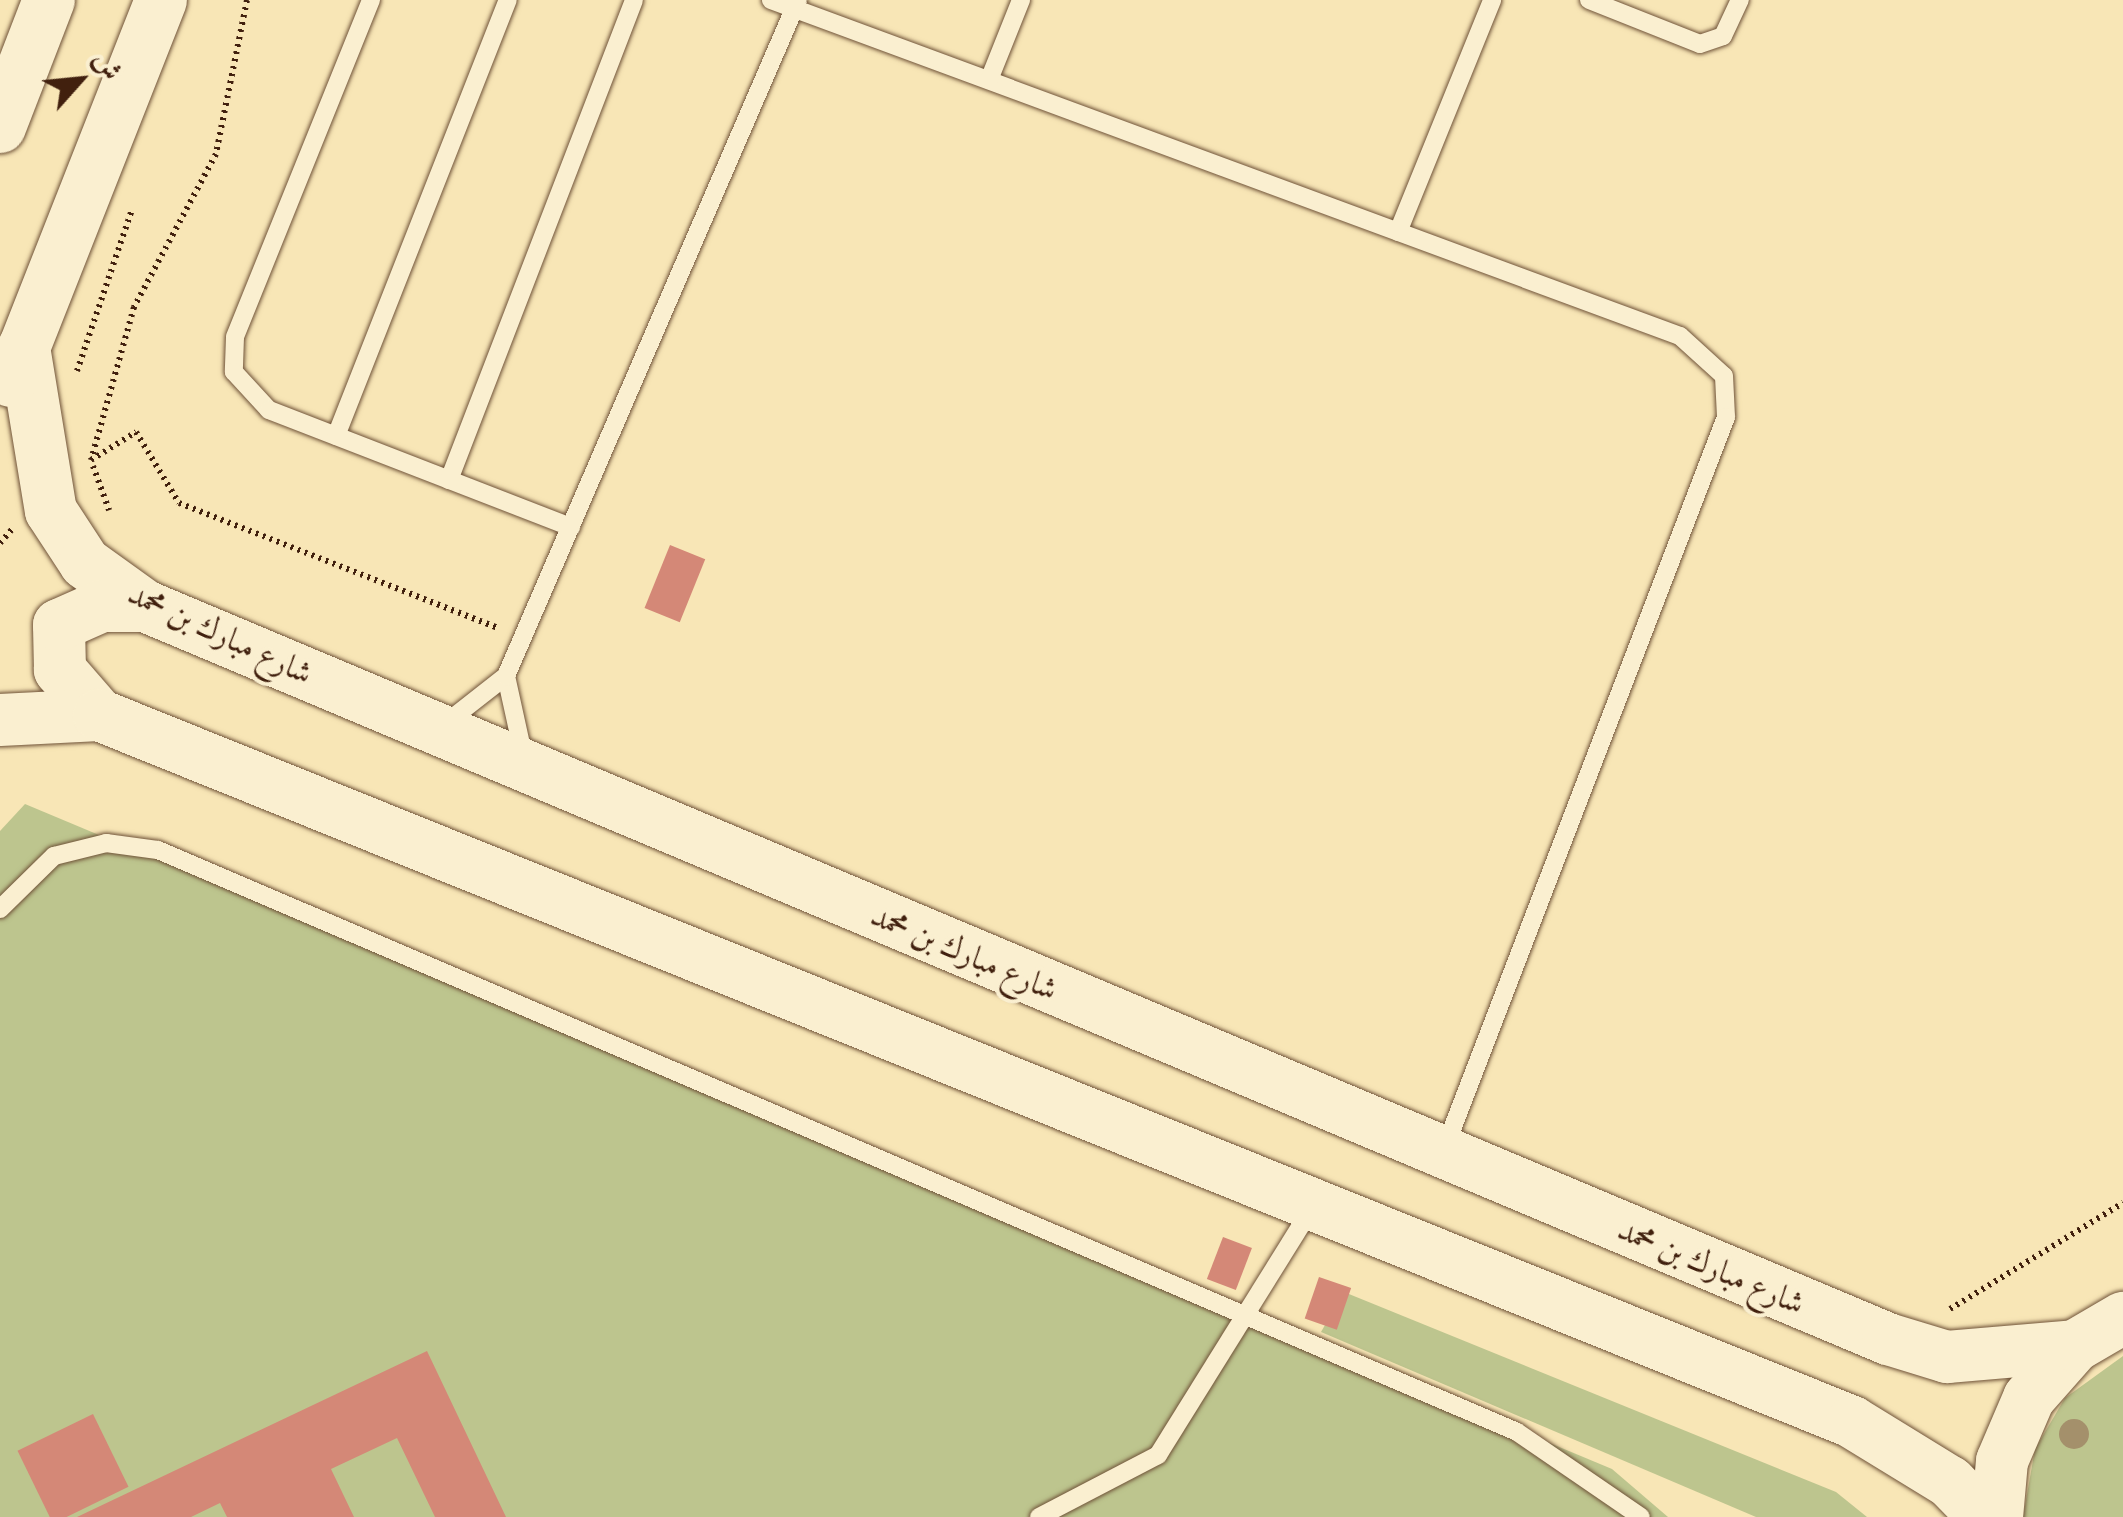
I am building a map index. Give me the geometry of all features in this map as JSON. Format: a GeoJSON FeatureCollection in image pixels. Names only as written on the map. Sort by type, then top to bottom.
{"type":"FeatureCollection","features":[{"type":"Feature","properties":{"kind":"street"},"geometry":{"type":"LineString","coordinates":[[0,127],[50,0]]}},
{"type":"Feature","properties":{"kind":"street"},"geometry":{"type":"LineString","coordinates":[[0,410],[161,0]]}},
{"type":"Feature","properties":{"kind":"street","name":"شارع مبارك بن محمد"},"geometry":{"type":"LineString","coordinates":[[24,347],[51,512],[85,563],[145,606],[1442,1155],[1888,1339],[1947,1357],[2075,1346]]}},
{"type":"Feature","properties":{"kind":"street"},"geometry":{"type":"LineString","coordinates":[[99,714],[60,670],[59,625],[102,606],[145,606]]}},
{"type":"Feature","properties":{"kind":"street"},"geometry":{"type":"LineString","coordinates":[[0,720],[99,714],[1852,1422],[1950,1482],[1984,1517]]}},
{"type":"Feature","properties":{"kind":"street"},"geometry":{"type":"LineString","coordinates":[[1997,1517],[2002,1461],[2029,1398],[2075,1346],[2123,1318]]}},
{"type":"Feature","properties":{"kind":"lane"},"geometry":{"type":"LineString","coordinates":[[371,0],[232,355],[253,402],[571,527]]}},
{"type":"Feature","properties":{"kind":"lane"},"geometry":{"type":"LineString","coordinates":[[336,436],[508,0]]}},
{"type":"Feature","properties":{"kind":"lane"},"geometry":{"type":"LineString","coordinates":[[448,480],[634,0]]}},
{"type":"Feature","properties":{"kind":"lane"},"geometry":{"type":"LineString","coordinates":[[772,0],[796,4],[1699,345],[1729,396],[1442,1155]]}},
{"type":"Feature","properties":{"kind":"lane"},"geometry":{"type":"LineString","coordinates":[[989,80],[1021,0]]}},
{"type":"Feature","properties":{"kind":"lane"},"geometry":{"type":"LineString","coordinates":[[1398,232],[1492,0]]}},
{"type":"Feature","properties":{"kind":"lane"},"geometry":{"type":"LineString","coordinates":[[1589,0],[1700,44],[1723,36],[1740,0]]}},
{"type":"Feature","properties":{"kind":"lane"},"geometry":{"type":"LineString","coordinates":[[432,729],[506,676],[796,4]]}},
{"type":"Feature","properties":{"kind":"lane"},"geometry":{"type":"LineString","coordinates":[[506,676],[515,736],[534,772]]}},
{"type":"Feature","properties":{"kind":"lane"},"geometry":{"type":"LineString","coordinates":[[0,909],[54,856],[106,842],[158,850],[1241,1309],[1517,1432],[1641,1517]]}},
{"type":"Feature","properties":{"kind":"lane"},"geometry":{"type":"LineString","coordinates":[[1039,1517],[1158,1455],[1241,1309],[1313,1206]]}},
{"type":"Feature","properties":{"kind":"path"},"geometry":{"type":"LineString","coordinates":[[72,383],[135,200]]}},
{"type":"Feature","properties":{"kind":"path"},"geometry":{"type":"LineString","coordinates":[[1888,1339],[2123,1203]]}},
{"type":"Feature","properties":{"kind":"green space"},"geometry":{"type":"Polygon","coordinates":[[[25,804],[1612,1469],[1668,1517],[0,1517],[0,831],[25,804]]]}},
{"type":"Feature","properties":{"kind":"green space"},"geometry":{"type":"Polygon","coordinates":[[[1344,1292],[1836,1492],[1867,1517],[1756,1517],[1321,1332],[1344,1292]]]}},
{"type":"Feature","properties":{"kind":"green space"},"geometry":{"type":"Polygon","coordinates":[[[2123,1356],[2123,1517],[2023,1517],[2035,1449],[2065,1398],[2123,1356]]]}},
{"type":"Feature","properties":{"kind":"building"},"geometry":{"type":"Polygon","coordinates":[[[670,545],[705,559],[680,622],[645,608],[670,545]]]}},
{"type":"Feature","properties":{"kind":"building"},"geometry":{"type":"Polygon","coordinates":[[[1223,1237],[1252,1248],[1236,1290],[1207,1279],[1223,1237]]]}},
{"type":"Feature","properties":{"kind":"building"},"geometry":{"type":"Polygon","coordinates":[[[1319,1277],[1351,1288],[1337,1330],[1305,1319],[1319,1277]]]}},
{"type":"Feature","properties":{"kind":"building"},"geometry":{"type":"Polygon","coordinates":[[[427,1351],[506,1517],[435,1517],[397,1438],[331,1469],[354,1517],[227,1517],[220,1503],[191,1517],[77,1517],[427,1351]]]}},
{"type":"Feature","properties":{"kind":"building"},"geometry":{"type":"Polygon","coordinates":[[[93,1414],[129,1487],[67,1517],[50,1517],[18,1451],[93,1414]]]}}]}
